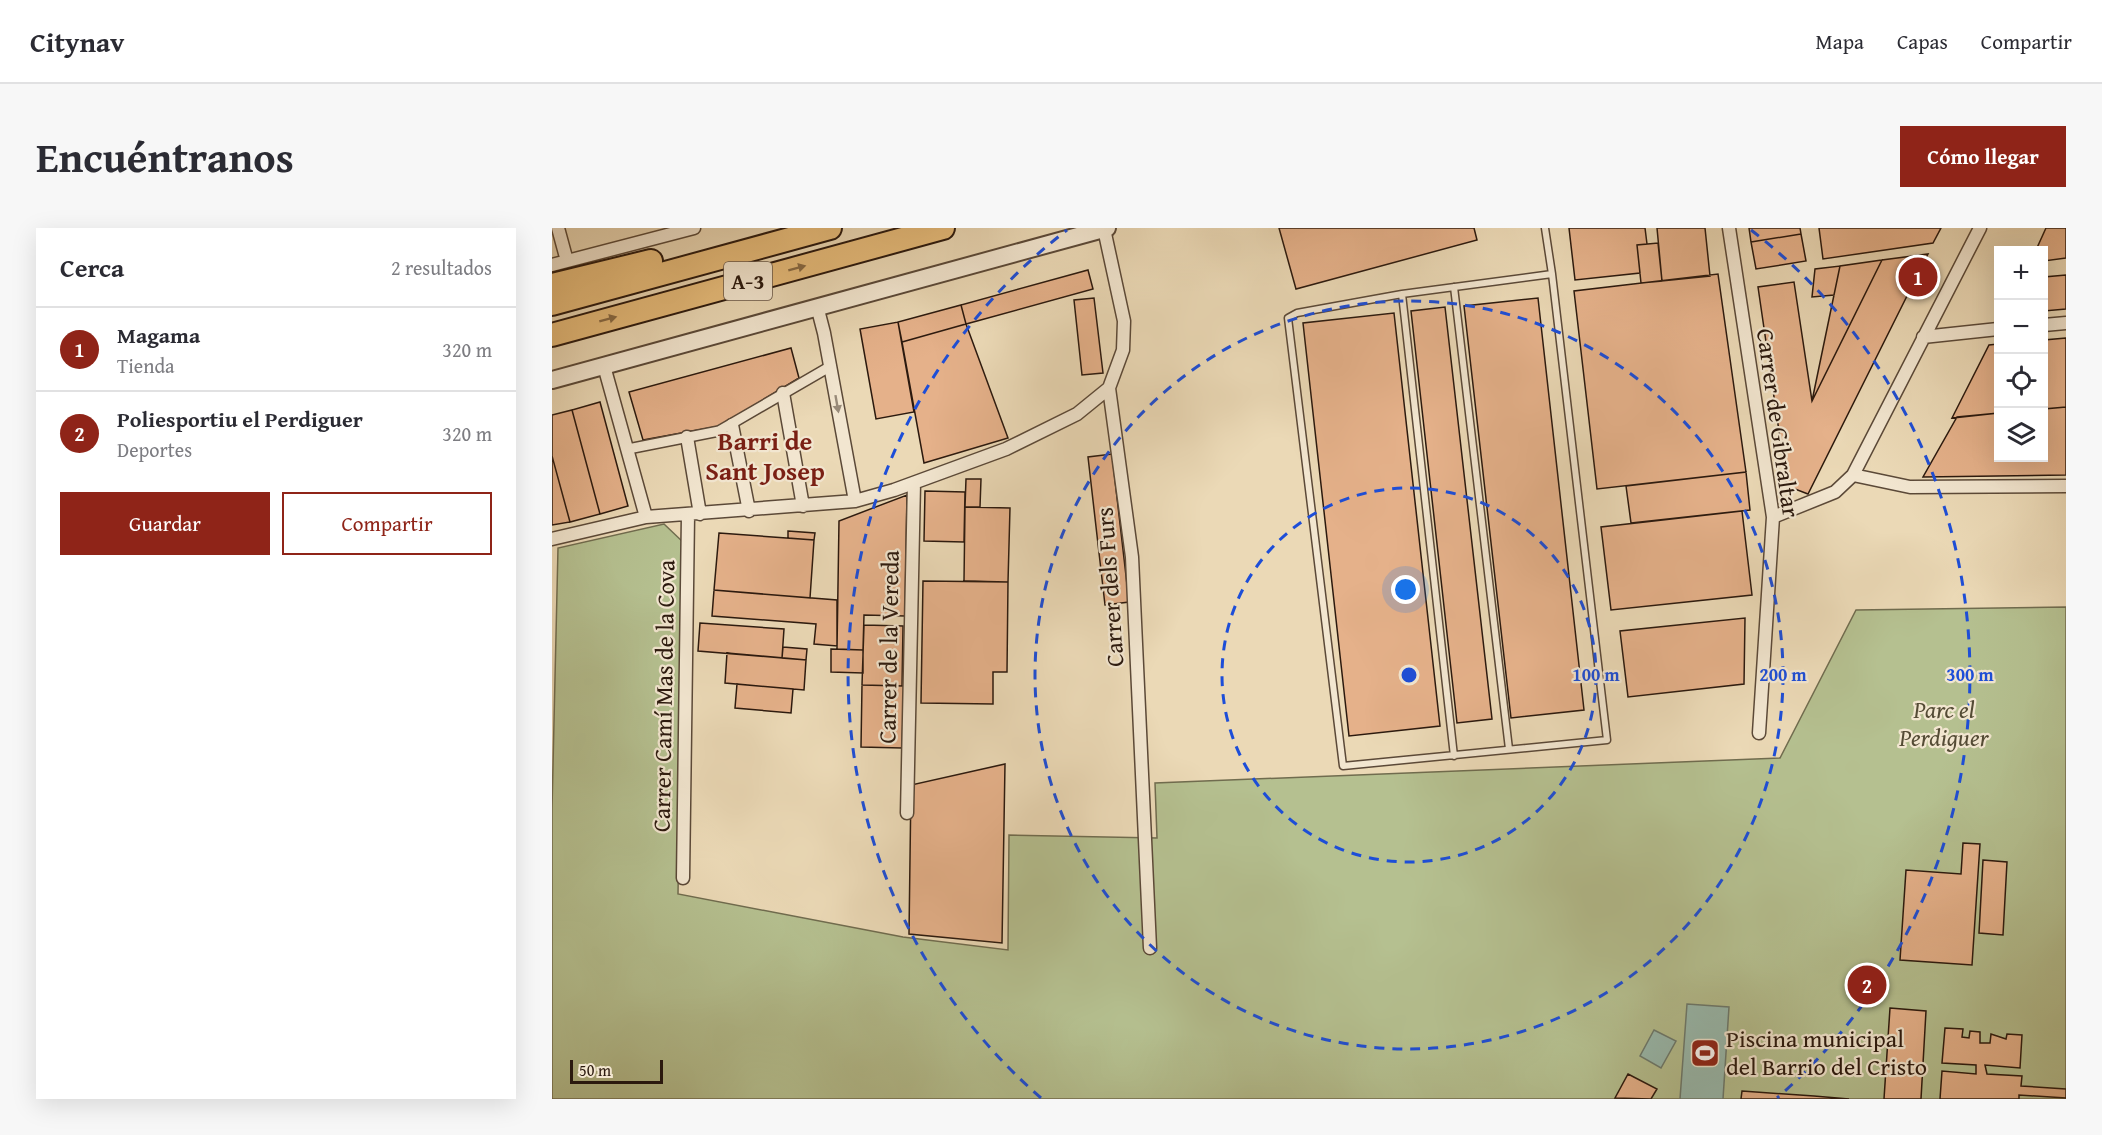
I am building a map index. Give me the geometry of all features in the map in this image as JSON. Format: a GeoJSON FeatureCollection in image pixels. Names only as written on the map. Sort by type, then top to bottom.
{"type":"FeatureCollection","features":[{"type":"Feature","properties":{"kind":"highway"},"geometry":{"type":"LineString","coordinates":[[552,285],[777,228]]}},
{"type":"Feature","properties":{"kind":"highway","name":"A-3"},"geometry":{"type":"LineString","coordinates":[[552,304],[830,228]]}},
{"type":"Feature","properties":{"kind":"highway","name":"A-3"},"geometry":{"type":"LineString","coordinates":[[552,335],[944,228]]}},
{"type":"Feature","properties":{"kind":"street"},"geometry":{"type":"LineString","coordinates":[[558,228],[567,261]]}},
{"type":"Feature","properties":{"kind":"street"},"geometry":{"type":"LineString","coordinates":[[648,240],[681,228]]}},
{"type":"Feature","properties":{"kind":"street"},"geometry":{"type":"LineString","coordinates":[[552,265],[694,228]]}},
{"type":"Feature","properties":{"kind":"street"},"geometry":{"type":"LineString","coordinates":[[552,380],[1105,228]]}},
{"type":"Feature","properties":{"kind":"street","name":"Carrer dels Furs"},"geometry":{"type":"LineString","coordinates":[[1105,228],[1124,321],[1123,350],[1109,388],[1132,557],[1150,948]]}},
{"type":"Feature","properties":{"kind":"street","name":"Carrer de Gibraltar"},"geometry":{"type":"LineString","coordinates":[[1729,228],[1773,517],[1760,733]]}},
{"type":"Feature","properties":{"kind":"street"},"geometry":{"type":"LineString","coordinates":[[1773,517],[1835,492],[1853,476],[1980,228]]}},
{"type":"Feature","properties":{"kind":"street"},"geometry":{"type":"LineString","coordinates":[[817,306],[831,366],[855,501]]}},
{"type":"Feature","properties":{"kind":"street"},"geometry":{"type":"LineString","coordinates":[[2048,325],[2066,323]]}},
{"type":"Feature","properties":{"kind":"street"},"geometry":{"type":"LineString","coordinates":[[1923,337],[1994,329]]}},
{"type":"Feature","properties":{"kind":"street"},"geometry":{"type":"LineString","coordinates":[[604,366],[646,517]]}},
{"type":"Feature","properties":{"kind":"street"},"geometry":{"type":"LineString","coordinates":[[628,449],[732,425],[831,366]]}},
{"type":"Feature","properties":{"kind":"street"},"geometry":{"type":"LineString","coordinates":[[552,539],[646,517],[749,511],[855,501],[914,483],[1016,444],[1077,414],[1109,388]]}},
{"type":"Feature","properties":{"kind":"street"},"geometry":{"type":"LineString","coordinates":[[783,393],[803,506]]}},
{"type":"Feature","properties":{"kind":"street"},"geometry":{"type":"LineString","coordinates":[[732,425],[749,511]]}},
{"type":"Feature","properties":{"kind":"street","name":"Carrer Camí Mas de la Cova"},"geometry":{"type":"LineString","coordinates":[[683,878],[694,515],[687,437]]}},
{"type":"Feature","properties":{"kind":"street"},"geometry":{"type":"LineString","coordinates":[[1853,476],[1910,487],[2066,486]]}},
{"type":"Feature","properties":{"kind":"street","name":"Carrer de la Vereda"},"geometry":{"type":"LineString","coordinates":[[907,813],[914,483]]}},
{"type":"Feature","properties":{"kind":"lane"},"geometry":{"type":"LineString","coordinates":[[1545,228],[1552,274],[1608,740],[1343,766],[1288,318],[1297,313],[1402,294],[1552,274]]}},
{"type":"Feature","properties":{"kind":"lane"},"geometry":{"type":"LineString","coordinates":[[1454,287],[1509,750]]}},
{"type":"Feature","properties":{"kind":"lane"},"geometry":{"type":"LineString","coordinates":[[1402,294],[1454,756]]}},
{"type":"Feature","properties":{"kind":"green space","name":"Parc el Perdiguer"},"geometry":{"type":"Polygon","coordinates":[[[664,524],[684,543],[678,894],[903,937],[1008,950],[1009,835],[1157,838],[1155,783],[1780,758],[1856,610],[2066,607],[2066,1099],[552,1099],[552,809],[558,548],[664,524]]]}},
{"type":"Feature","properties":{"kind":"water","name":"Piscina municipal del Barrio del Cristo"},"geometry":{"type":"Polygon","coordinates":[[[1687,1004],[1729,1007],[1723,1099],[1680,1099],[1687,1004]]]}},
{"type":"Feature","properties":{"kind":"water"},"geometry":{"type":"Polygon","coordinates":[[[1654,1030],[1676,1041],[1661,1068],[1640,1056],[1654,1030]]]}},
{"type":"Feature","properties":{"kind":"building"},"geometry":{"type":"Polygon","coordinates":[[[1279,228],[1474,228],[1477,240],[1296,289],[1279,228]]]}},
{"type":"Feature","properties":{"kind":"building"},"geometry":{"type":"Polygon","coordinates":[[[1569,228],[1645,228],[1647,244],[1637,245],[1640,273],[1575,280],[1569,228]]]}},
{"type":"Feature","properties":{"kind":"building"},"geometry":{"type":"Polygon","coordinates":[[[1657,228],[1705,228],[1710,276],[1662,281],[1657,228]]]}},
{"type":"Feature","properties":{"kind":"building"},"geometry":{"type":"Polygon","coordinates":[[[1749,228],[1800,228],[1801,234],[1751,242],[1749,228]]]}},
{"type":"Feature","properties":{"kind":"building"},"geometry":{"type":"Polygon","coordinates":[[[1819,228],[1941,228],[1933,243],[1823,259],[1819,228]]]}},
{"type":"Feature","properties":{"kind":"building"},"geometry":{"type":"Polygon","coordinates":[[[2046,228],[2066,228],[2066,258],[2048,260],[2048,246],[2038,246],[2046,228]]]}},
{"type":"Feature","properties":{"kind":"building"},"geometry":{"type":"Polygon","coordinates":[[[1801,234],[1806,261],[1756,269],[1751,242],[1801,234]]]}},
{"type":"Feature","properties":{"kind":"building"},"geometry":{"type":"Polygon","coordinates":[[[1658,243],[1662,281],[1641,283],[1637,245],[1658,243]]]}},
{"type":"Feature","properties":{"kind":"building"},"geometry":{"type":"Polygon","coordinates":[[[1928,254],[1808,494],[1787,486],[1758,287],[1794,282],[1812,401],[1882,260],[1928,254]]]}},
{"type":"Feature","properties":{"kind":"building"},"geometry":{"type":"Polygon","coordinates":[[[1882,260],[1812,401],[1840,266],[1882,260]]]}},
{"type":"Feature","properties":{"kind":"building"},"geometry":{"type":"Polygon","coordinates":[[[1840,266],[1834,295],[1812,297],[1815,269],[1840,266]]]}},
{"type":"Feature","properties":{"kind":"building"},"geometry":{"type":"Polygon","coordinates":[[[1088,270],[1093,289],[966,324],[961,305],[1088,270]]]}},
{"type":"Feature","properties":{"kind":"building"},"geometry":{"type":"Polygon","coordinates":[[[1718,274],[1746,472],[1597,489],[1574,291],[1718,274]]]}},
{"type":"Feature","properties":{"kind":"building"},"geometry":{"type":"Polygon","coordinates":[[[2066,275],[2066,309],[2048,311],[2048,277],[2066,275]]]}},
{"type":"Feature","properties":{"kind":"building"},"geometry":{"type":"Polygon","coordinates":[[[1094,298],[1103,373],[1082,375],[1074,300],[1094,298]]]}},
{"type":"Feature","properties":{"kind":"building"},"geometry":{"type":"Polygon","coordinates":[[[1538,298],[1584,710],[1511,718],[1464,306],[1538,298]]]}},
{"type":"Feature","properties":{"kind":"building"},"geometry":{"type":"Polygon","coordinates":[[[961,305],[966,324],[902,342],[898,322],[961,305]]]}},
{"type":"Feature","properties":{"kind":"building"},"geometry":{"type":"Polygon","coordinates":[[[1445,307],[1492,719],[1457,723],[1411,311],[1445,307]]]}},
{"type":"Feature","properties":{"kind":"building"},"geometry":{"type":"Polygon","coordinates":[[[1394,313],[1440,726],[1349,736],[1303,323],[1394,313]]]}},
{"type":"Feature","properties":{"kind":"building"},"geometry":{"type":"Polygon","coordinates":[[[898,322],[914,412],[876,419],[860,329],[898,322]]]}},
{"type":"Feature","properties":{"kind":"building"},"geometry":{"type":"Polygon","coordinates":[[[966,324],[1008,438],[924,463],[902,342],[966,324]]]}},
{"type":"Feature","properties":{"kind":"building"},"geometry":{"type":"Polygon","coordinates":[[[2066,338],[2066,407],[2048,409],[2048,340],[2066,338]]]}},
{"type":"Feature","properties":{"kind":"building"},"geometry":{"type":"Polygon","coordinates":[[[1994,344],[1994,413],[1952,418],[1989,345],[1994,344]]]}},
{"type":"Feature","properties":{"kind":"building"},"geometry":{"type":"Polygon","coordinates":[[[791,348],[799,378],[720,426],[643,440],[629,392],[791,348]]]}},
{"type":"Feature","properties":{"kind":"building"},"geometry":{"type":"Polygon","coordinates":[[[600,402],[628,506],[600,514],[572,410],[600,402]]]}},
{"type":"Feature","properties":{"kind":"building"},"geometry":{"type":"Polygon","coordinates":[[[2066,407],[2066,475],[1923,477],[1957,417],[1994,413],[1994,462],[2048,462],[2048,409],[2066,407]]]}},
{"type":"Feature","properties":{"kind":"building"},"geometry":{"type":"Polygon","coordinates":[[[572,410],[600,514],[570,522],[552,456],[552,415],[572,410]]]}},
{"type":"Feature","properties":{"kind":"building"},"geometry":{"type":"Polygon","coordinates":[[[1112,454],[1129,602],[1105,605],[1088,457],[1112,454]]]}},
{"type":"Feature","properties":{"kind":"building"},"geometry":{"type":"Polygon","coordinates":[[[552,456],[570,522],[552,525],[552,456]]]}},
{"type":"Feature","properties":{"kind":"building"},"geometry":{"type":"Polygon","coordinates":[[[1746,472],[1750,510],[1631,523],[1626,486],[1746,472]]]}},
{"type":"Feature","properties":{"kind":"building"},"geometry":{"type":"Polygon","coordinates":[[[966,479],[981,479],[980,507],[965,507],[966,479]]]}},
{"type":"Feature","properties":{"kind":"building"},"geometry":{"type":"Polygon","coordinates":[[[925,491],[965,492],[964,542],[924,541],[925,491]]]}},
{"type":"Feature","properties":{"kind":"building"},"geometry":{"type":"Polygon","coordinates":[[[907,495],[905,616],[864,615],[863,650],[837,649],[839,521],[907,495]]]}},
{"type":"Feature","properties":{"kind":"building"},"geometry":{"type":"Polygon","coordinates":[[[965,507],[1010,508],[1008,582],[964,581],[965,507]]]}},
{"type":"Feature","properties":{"kind":"building"},"geometry":{"type":"Polygon","coordinates":[[[1742,511],[1752,595],[1611,610],[1601,527],[1742,511]]]}},
{"type":"Feature","properties":{"kind":"building"},"geometry":{"type":"Polygon","coordinates":[[[788,531],[815,533],[814,540],[788,538],[788,531]]]}},
{"type":"Feature","properties":{"kind":"building"},"geometry":{"type":"Polygon","coordinates":[[[719,533],[814,540],[810,598],[714,590],[719,533]]]}},
{"type":"Feature","properties":{"kind":"building"},"geometry":{"type":"Polygon","coordinates":[[[923,581],[1008,582],[1007,672],[993,672],[993,704],[921,703],[923,581]]]}},
{"type":"Feature","properties":{"kind":"building"},"geometry":{"type":"Polygon","coordinates":[[[714,590],[837,600],[837,646],[814,644],[816,624],[712,616],[714,590]]]}},
{"type":"Feature","properties":{"kind":"building"},"geometry":{"type":"Polygon","coordinates":[[[1745,618],[1744,684],[1628,697],[1620,631],[1745,618]]]}},
{"type":"Feature","properties":{"kind":"building"},"geometry":{"type":"Polygon","coordinates":[[[700,623],[784,629],[782,658],[698,651],[700,623]]]}},
{"type":"Feature","properties":{"kind":"building"},"geometry":{"type":"Polygon","coordinates":[[[864,625],[903,626],[902,686],[862,685],[864,625]]]}},
{"type":"Feature","properties":{"kind":"building"},"geometry":{"type":"Polygon","coordinates":[[[783,647],[807,649],[806,660],[782,658],[783,647]]]}},
{"type":"Feature","properties":{"kind":"building"},"geometry":{"type":"Polygon","coordinates":[[[831,649],[863,650],[863,673],[831,672],[831,649]]]}},
{"type":"Feature","properties":{"kind":"building"},"geometry":{"type":"Polygon","coordinates":[[[727,653],[806,660],[804,690],[725,683],[727,653]]]}},
{"type":"Feature","properties":{"kind":"building"},"geometry":{"type":"Polygon","coordinates":[[[737,684],[793,689],[791,713],[735,708],[737,684]]]}},
{"type":"Feature","properties":{"kind":"building"},"geometry":{"type":"Polygon","coordinates":[[[862,685],[904,686],[902,748],[861,747],[862,685]]]}},
{"type":"Feature","properties":{"kind":"building"},"geometry":{"type":"Polygon","coordinates":[[[1005,764],[1002,943],[909,934],[911,785],[1005,764]]]}},
{"type":"Feature","properties":{"kind":"building"},"geometry":{"type":"Polygon","coordinates":[[[1963,843],[1980,844],[1972,965],[1900,960],[1906,870],[1961,874],[1963,843]]]}},
{"type":"Feature","properties":{"kind":"building"},"geometry":{"type":"Polygon","coordinates":[[[1983,860],[2007,862],[2003,935],[1979,933],[1983,860]]]}},
{"type":"Feature","properties":{"kind":"building"},"geometry":{"type":"Polygon","coordinates":[[[1890,1008],[1926,1011],[1921,1099],[1884,1099],[1890,1008]]]}},
{"type":"Feature","properties":{"kind":"building"},"geometry":{"type":"Polygon","coordinates":[[[1945,1028],[1963,1029],[1962,1037],[1969,1038],[1970,1031],[1980,1032],[1980,1043],[1990,1043],[1991,1034],[2006,1039],[2007,1034],[2022,1035],[2020,1068],[1985,1065],[1987,1074],[2022,1076],[2021,1086],[2066,1089],[2066,1098],[2019,1095],[2019,1099],[1940,1099],[1942,1071],[1976,1074],[1976,1065],[1942,1063],[1945,1028]]]}},
{"type":"Feature","properties":{"kind":"building"},"geometry":{"type":"Polygon","coordinates":[[[1628,1074],[1657,1089],[1651,1099],[1615,1098],[1628,1074]]]}},
{"type":"Feature","properties":{"kind":"building"},"geometry":{"type":"Polygon","coordinates":[[[1742,1091],[1814,1096],[1849,1099],[1741,1099],[1742,1091]]]}},
{"type":"Feature","properties":{"kind":"place","name":"Magama"},"geometry":{"type":"Point","coordinates":[1918,277]}},
{"type":"Feature","properties":{"kind":"place","name":"Poliesportiu el Perdiguer"},"geometry":{"type":"Point","coordinates":[1867,985]}},
{"type":"Feature","properties":{"kind":"place","name":"Piscina municipal del Barrio del Cristo"},"geometry":{"type":"Point","coordinates":[1705,1053]}},
{"type":"Feature","properties":{"kind":"district","name":"Barri de Sant Josep"},"geometry":{"type":"Point","coordinates":[765,456]}}]}
